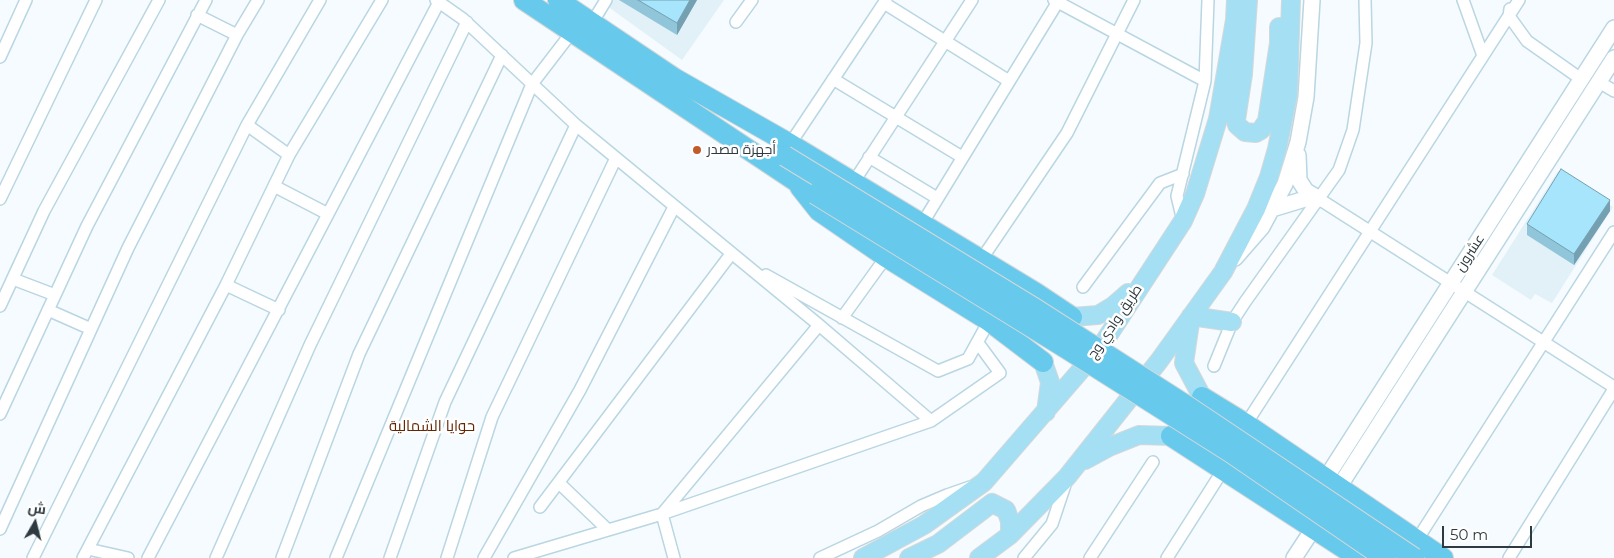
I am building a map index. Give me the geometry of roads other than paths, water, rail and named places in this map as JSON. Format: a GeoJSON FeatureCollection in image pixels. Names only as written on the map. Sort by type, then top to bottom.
{"type":"FeatureCollection","features":[{"type":"Feature","properties":{"kind":"highway"},"geometry":{"type":"LineString","coordinates":[[524,0],[796,182],[1067,348],[1230,452],[1385,558]]}},
{"type":"Feature","properties":{"kind":"highway"},"geometry":{"type":"LineString","coordinates":[[558,0],[674,78],[1187,406],[1416,549],[1443,558]]}},
{"type":"Feature","properties":{"kind":"highway"},"geometry":{"type":"LineString","coordinates":[[788,150],[853,183],[1072,317]]}},
{"type":"Feature","properties":{"kind":"highway"},"geometry":{"type":"LineString","coordinates":[[796,182],[819,211],[989,321],[1043,362]]}},
{"type":"Feature","properties":{"kind":"highway"},"geometry":{"type":"LineString","coordinates":[[1202,397],[1246,424],[1333,483],[1416,549]]}},
{"type":"Feature","properties":{"kind":"highway"},"geometry":{"type":"LineString","coordinates":[[1171,436],[1359,558]]}},
{"type":"Feature","properties":{"kind":"main road","name":"طريق وادي وج"},"geometry":{"type":"LineString","coordinates":[[863,558],[924,525],[984,482],[1100,348],[1183,221],[1195,194],[1218,119],[1235,20],[1236,0]]}},
{"type":"Feature","properties":{"kind":"main road"},"geometry":{"type":"LineString","coordinates":[[1248,0],[1243,74],[1236,120],[1241,129],[1251,133],[1261,130],[1267,121],[1278,43],[1280,0]]}},
{"type":"Feature","properties":{"kind":"main road"},"geometry":{"type":"LineString","coordinates":[[979,558],[1010,535],[1073,470],[1158,361],[1223,272],[1256,209],[1269,177],[1277,149],[1288,95],[1292,0]]}},
{"type":"Feature","properties":{"kind":"main road"},"geometry":{"type":"LineString","coordinates":[[1072,317],[1098,315],[1113,306],[1144,280]]}},
{"type":"Feature","properties":{"kind":"main road"},"geometry":{"type":"LineString","coordinates":[[1191,316],[1232,322]]}},
{"type":"Feature","properties":{"kind":"main road"},"geometry":{"type":"LineString","coordinates":[[1191,316],[1184,363],[1202,397]]}},
{"type":"Feature","properties":{"kind":"main road"},"geometry":{"type":"LineString","coordinates":[[1043,362],[1050,382],[1046,412]]}},
{"type":"Feature","properties":{"kind":"main road"},"geometry":{"type":"LineString","coordinates":[[1073,470],[1109,447],[1139,435],[1171,436]]}},
{"type":"Feature","properties":{"kind":"main road"},"geometry":{"type":"LineString","coordinates":[[909,558],[938,544],[992,503],[1006,510],[1010,521],[1010,535]]}},
{"type":"Feature","properties":{"kind":"street"},"geometry":{"type":"LineString","coordinates":[[0,57],[26,0]]}},
{"type":"Feature","properties":{"kind":"street"},"geometry":{"type":"LineString","coordinates":[[0,199],[96,0]]}},
{"type":"Feature","properties":{"kind":"street"},"geometry":{"type":"LineString","coordinates":[[0,306],[44,211],[159,0]]}},
{"type":"Feature","properties":{"kind":"street"},"geometry":{"type":"LineString","coordinates":[[0,414],[87,226],[206,0]]}},
{"type":"Feature","properties":{"kind":"street"},"geometry":{"type":"LineString","coordinates":[[0,529],[128,248],[237,36],[258,0]]}},
{"type":"Feature","properties":{"kind":"street"},"geometry":{"type":"LineString","coordinates":[[33,558],[247,125],[320,0]]}},
{"type":"Feature","properties":{"kind":"street"},"geometry":{"type":"LineString","coordinates":[[128,558],[85,553],[226,285],[289,155],[382,0]]}},
{"type":"Feature","properties":{"kind":"street"},"geometry":{"type":"LineString","coordinates":[[592,23],[606,0]]}},
{"type":"Feature","properties":{"kind":"street"},"geometry":{"type":"LineString","coordinates":[[736,22],[752,0]]}},
{"type":"Feature","properties":{"kind":"street"},"geometry":{"type":"LineString","coordinates":[[853,183],[972,0]]}},
{"type":"Feature","properties":{"kind":"street"},"geometry":{"type":"LineString","coordinates":[[981,260],[1067,133],[1134,0]]}},
{"type":"Feature","properties":{"kind":"street"},"geometry":{"type":"LineString","coordinates":[[1183,221],[1177,196],[1205,80],[1208,0]]}},
{"type":"Feature","properties":{"kind":"street"},"geometry":{"type":"LineString","coordinates":[[1223,272],[1262,227],[1285,184],[1298,142],[1306,97],[1312,0]]}},
{"type":"Feature","properties":{"kind":"street"},"geometry":{"type":"LineString","coordinates":[[1214,366],[1232,322],[1339,170],[1353,130],[1366,43],[1364,0]]}},
{"type":"Feature","properties":{"kind":"street"},"geometry":{"type":"LineString","coordinates":[[1463,0],[1483,56]]}},
{"type":"Feature","properties":{"kind":"street"},"geometry":{"type":"LineString","coordinates":[[1511,0],[1509,16],[1527,41],[1581,79]]}},
{"type":"Feature","properties":{"kind":"street"},"geometry":{"type":"LineString","coordinates":[[1246,424],[1519,0]]}},
{"type":"Feature","properties":{"kind":"street"},"geometry":{"type":"LineString","coordinates":[[148,558],[279,310],[437,1],[467,22],[576,125],[819,325],[931,421]]}},
{"type":"Feature","properties":{"kind":"street"},"geometry":{"type":"LineString","coordinates":[[788,150],[885,1],[1009,81]]}},
{"type":"Feature","properties":{"kind":"street"},"geometry":{"type":"LineString","coordinates":[[922,224],[1057,1],[1205,80]]}},
{"type":"Feature","properties":{"kind":"street"},"geometry":{"type":"LineString","coordinates":[[197,16],[237,36]]}},
{"type":"Feature","properties":{"kind":"street"},"geometry":{"type":"LineString","coordinates":[[216,558],[310,345],[467,22]]}},
{"type":"Feature","properties":{"kind":"street","name":"عشرون"},"geometry":{"type":"LineString","coordinates":[[1333,483],[1451,283],[1614,28]]}},
{"type":"Feature","properties":{"kind":"street"},"geometry":{"type":"LineString","coordinates":[[336,558],[532,84],[572,32]]}},
{"type":"Feature","properties":{"kind":"street"},"geometry":{"type":"LineString","coordinates":[[282,558],[360,354],[502,55]]}},
{"type":"Feature","properties":{"kind":"street","name":"عشرون"},"geometry":{"type":"LineString","coordinates":[[1333,483],[1465,292],[1614,58]]}},
{"type":"Feature","properties":{"kind":"street"},"geometry":{"type":"LineString","coordinates":[[833,79],[962,158]]}},
{"type":"Feature","properties":{"kind":"street"},"geometry":{"type":"LineString","coordinates":[[1599,82],[1614,92]]}},
{"type":"Feature","properties":{"kind":"street"},"geometry":{"type":"LineString","coordinates":[[247,125],[289,155]]}},
{"type":"Feature","properties":{"kind":"street"},"geometry":{"type":"LineString","coordinates":[[390,558],[445,402],[576,125]]}},
{"type":"Feature","properties":{"kind":"street"},"geometry":{"type":"LineString","coordinates":[[1298,142],[1299,180],[1306,191],[1614,388],[1509,558]]}},
{"type":"Feature","properties":{"kind":"street"},"geometry":{"type":"LineString","coordinates":[[447,558],[492,417],[616,158]]}},
{"type":"Feature","properties":{"kind":"street"},"geometry":{"type":"LineString","coordinates":[[869,158],[937,198]]}},
{"type":"Feature","properties":{"kind":"street"},"geometry":{"type":"LineString","coordinates":[[1083,287],[1160,184],[1183,174]]}},
{"type":"Feature","properties":{"kind":"street"},"geometry":{"type":"LineString","coordinates":[[274,186],[328,214]]}},
{"type":"Feature","properties":{"kind":"street"},"geometry":{"type":"LineString","coordinates":[[1272,209],[1305,199],[1319,200]]}},
{"type":"Feature","properties":{"kind":"street"},"geometry":{"type":"LineString","coordinates":[[484,558],[580,390],[674,207]]}},
{"type":"Feature","properties":{"kind":"street"},"geometry":{"type":"LineString","coordinates":[[1416,549],[1614,232]]}},
{"type":"Feature","properties":{"kind":"street"},"geometry":{"type":"LineString","coordinates":[[842,318],[886,256]]}},
{"type":"Feature","properties":{"kind":"street"},"geometry":{"type":"LineString","coordinates":[[735,257],[938,371],[968,359],[989,321]]}},
{"type":"Feature","properties":{"kind":"street"},"geometry":{"type":"LineString","coordinates":[[540,507],[735,257]]}},
{"type":"Feature","properties":{"kind":"street"},"geometry":{"type":"LineString","coordinates":[[13,279],[55,295]]}},
{"type":"Feature","properties":{"kind":"street"},"geometry":{"type":"LineString","coordinates":[[226,285],[279,310]]}},
{"type":"Feature","properties":{"kind":"street"},"geometry":{"type":"LineString","coordinates":[[48,310],[91,329]]}},
{"type":"Feature","properties":{"kind":"street"},"geometry":{"type":"LineString","coordinates":[[662,514],[819,325]]}},
{"type":"Feature","properties":{"kind":"street"},"geometry":{"type":"LineString","coordinates":[[514,558],[662,514],[931,421],[1000,373],[978,343]]}},
{"type":"Feature","properties":{"kind":"street"},"geometry":{"type":"LineString","coordinates":[[1090,558],[1153,462]]}},
{"type":"Feature","properties":{"kind":"street"},"geometry":{"type":"LineString","coordinates":[[1024,558],[1052,524],[1073,470]]}},
{"type":"Feature","properties":{"kind":"street"},"geometry":{"type":"LineString","coordinates":[[1167,558],[1223,470]]}},
{"type":"Feature","properties":{"kind":"street"},"geometry":{"type":"LineString","coordinates":[[820,558],[878,531],[921,506],[947,494],[984,482]]}},
{"type":"Feature","properties":{"kind":"street"},"geometry":{"type":"LineString","coordinates":[[559,483],[608,530]]}},
{"type":"Feature","properties":{"kind":"street"},"geometry":{"type":"LineString","coordinates":[[662,514],[674,558]]}},
{"type":"Feature","properties":{"kind":"street"},"geometry":{"type":"LineString","coordinates":[[1294,558],[1313,529]]}},
{"type":"Feature","properties":{"kind":"place","name":"أجهزة مصدر"},"geometry":{"type":"Point","coordinates":[697,150]}},
{"type":"Feature","properties":{"kind":"district","name":"حوايا الشمالية"},"geometry":{"type":"Point","coordinates":[432,427]}}]}
